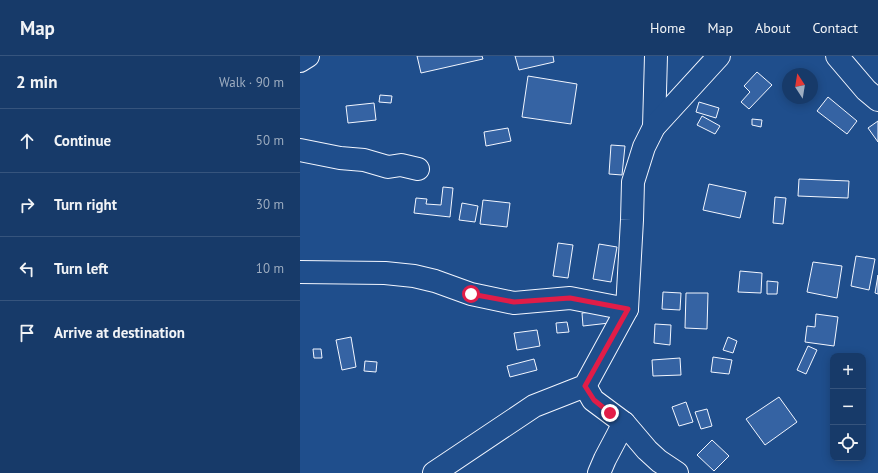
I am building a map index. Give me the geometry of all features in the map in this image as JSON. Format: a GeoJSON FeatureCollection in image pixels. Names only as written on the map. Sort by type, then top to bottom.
{"type":"FeatureCollection","features":[{"type":"Feature","properties":{"kind":"street"},"geometry":{"type":"LineString","coordinates":[[300,61],[308,56]]}},
{"type":"Feature","properties":{"kind":"street"},"geometry":{"type":"LineString","coordinates":[[654,127],[656,56]]}},
{"type":"Feature","properties":{"kind":"street"},"geometry":{"type":"LineString","coordinates":[[434,473],[534,406],[585,386],[628,309],[633,182],[644,147],[654,127],[719,56]]}},
{"type":"Feature","properties":{"kind":"street"},"geometry":{"type":"LineString","coordinates":[[838,56],[866,90],[878,100]]}},
{"type":"Feature","properties":{"kind":"street"},"geometry":{"type":"LineString","coordinates":[[300,150],[364,160],[388,167],[401,165],[418,169]]}},
{"type":"Feature","properties":{"kind":"street"},"geometry":{"type":"LineString","coordinates":[[300,272],[385,273],[414,276],[435,281],[471,294],[514,302],[570,298],[628,309]]}},
{"type":"Feature","properties":{"kind":"street"},"geometry":{"type":"LineString","coordinates":[[585,386],[594,400],[624,423],[659,462],[677,473]]}},
{"type":"Feature","properties":{"kind":"street"},"geometry":{"type":"LineString","coordinates":[[599,473],[604,459],[624,423]]}},
{"type":"Feature","properties":{"kind":"building"},"geometry":{"type":"Polygon","coordinates":[[[417,56],[482,56],[483,59],[421,73],[417,56]]]}},
{"type":"Feature","properties":{"kind":"building"},"geometry":{"type":"Polygon","coordinates":[[[515,56],[553,56],[554,62],[519,70],[515,56]]]}},
{"type":"Feature","properties":{"kind":"building"},"geometry":{"type":"Polygon","coordinates":[[[757,72],[772,85],[749,109],[741,102],[750,92],[744,86],[757,72]]]}},
{"type":"Feature","properties":{"kind":"building"},"geometry":{"type":"Polygon","coordinates":[[[528,76],[577,84],[571,124],[522,117],[528,76]]]}},
{"type":"Feature","properties":{"kind":"building"},"geometry":{"type":"Polygon","coordinates":[[[380,95],[392,96],[391,103],[379,102],[380,95]]]}},
{"type":"Feature","properties":{"kind":"building"},"geometry":{"type":"Polygon","coordinates":[[[828,97],[857,121],[847,134],[817,111],[828,97]]]}},
{"type":"Feature","properties":{"kind":"building"},"geometry":{"type":"Polygon","coordinates":[[[699,102],[719,108],[716,118],[696,112],[699,102]]]}},
{"type":"Feature","properties":{"kind":"building"},"geometry":{"type":"Polygon","coordinates":[[[374,103],[376,120],[348,123],[346,106],[374,103]]]}},
{"type":"Feature","properties":{"kind":"building"},"geometry":{"type":"Polygon","coordinates":[[[702,116],[720,126],[715,134],[697,125],[702,116]]]}},
{"type":"Feature","properties":{"kind":"building"},"geometry":{"type":"Polygon","coordinates":[[[752,119],[762,120],[761,127],[752,125],[752,119]]]}},
{"type":"Feature","properties":{"kind":"building"},"geometry":{"type":"Polygon","coordinates":[[[878,121],[878,142],[868,128],[878,121]]]}},
{"type":"Feature","properties":{"kind":"building"},"geometry":{"type":"Polygon","coordinates":[[[508,128],[511,141],[486,146],[484,132],[508,128]]]}},
{"type":"Feature","properties":{"kind":"building"},"geometry":{"type":"Polygon","coordinates":[[[611,145],[625,146],[622,175],[609,174],[611,145]]]}},
{"type":"Feature","properties":{"kind":"building"},"geometry":{"type":"Polygon","coordinates":[[[799,179],[849,181],[848,198],[798,196],[799,179]]]}},
{"type":"Feature","properties":{"kind":"building"},"geometry":{"type":"Polygon","coordinates":[[[709,184],[746,192],[740,218],[703,210],[709,184]]]}},
{"type":"Feature","properties":{"kind":"building"},"geometry":{"type":"Polygon","coordinates":[[[443,187],[453,188],[450,217],[414,213],[416,198],[427,199],[426,204],[441,205],[443,187]]]}},
{"type":"Feature","properties":{"kind":"building"},"geometry":{"type":"Polygon","coordinates":[[[775,197],[786,198],[783,224],[773,223],[775,197]]]}},
{"type":"Feature","properties":{"kind":"building"},"geometry":{"type":"Polygon","coordinates":[[[483,200],[510,203],[507,227],[480,224],[483,200]]]}},
{"type":"Feature","properties":{"kind":"building"},"geometry":{"type":"Polygon","coordinates":[[[462,203],[478,206],[475,222],[459,220],[462,203]]]}},
{"type":"Feature","properties":{"kind":"building"},"geometry":{"type":"Polygon","coordinates":[[[558,243],[573,245],[568,278],[553,276],[558,243]]]}},
{"type":"Feature","properties":{"kind":"building"},"geometry":{"type":"Polygon","coordinates":[[[599,244],[617,247],[611,282],[593,279],[599,244]]]}},
{"type":"Feature","properties":{"kind":"building"},"geometry":{"type":"Polygon","coordinates":[[[856,256],[875,259],[869,290],[851,286],[856,256]]]}},
{"type":"Feature","properties":{"kind":"building"},"geometry":{"type":"Polygon","coordinates":[[[813,262],[842,266],[837,298],[807,292],[813,262]]]}},
{"type":"Feature","properties":{"kind":"building"},"geometry":{"type":"Polygon","coordinates":[[[740,271],[762,273],[761,293],[738,292],[740,271]]]}},
{"type":"Feature","properties":{"kind":"building"},"geometry":{"type":"Polygon","coordinates":[[[878,275],[878,294],[875,293],[878,275]]]}},
{"type":"Feature","properties":{"kind":"building"},"geometry":{"type":"Polygon","coordinates":[[[767,281],[778,282],[777,294],[767,294],[767,281]]]}},
{"type":"Feature","properties":{"kind":"building"},"geometry":{"type":"Polygon","coordinates":[[[663,292],[681,293],[680,310],[662,309],[663,292]]]}},
{"type":"Feature","properties":{"kind":"building"},"geometry":{"type":"Polygon","coordinates":[[[686,293],[708,293],[707,329],[685,328],[686,293]]]}},
{"type":"Feature","properties":{"kind":"building"},"geometry":{"type":"Polygon","coordinates":[[[617,310],[618,322],[583,326],[582,313],[617,310]]]}},
{"type":"Feature","properties":{"kind":"building"},"geometry":{"type":"Polygon","coordinates":[[[816,314],[838,317],[834,346],[805,342],[807,326],[815,327],[816,314]]]}},
{"type":"Feature","properties":{"kind":"building"},"geometry":{"type":"Polygon","coordinates":[[[567,322],[569,332],[557,333],[556,323],[567,322]]]}},
{"type":"Feature","properties":{"kind":"building"},"geometry":{"type":"Polygon","coordinates":[[[655,324],[671,325],[670,345],[654,343],[655,324]]]}},
{"type":"Feature","properties":{"kind":"building"},"geometry":{"type":"Polygon","coordinates":[[[537,330],[540,346],[517,350],[514,333],[537,330]]]}},
{"type":"Feature","properties":{"kind":"building"},"geometry":{"type":"Polygon","coordinates":[[[351,337],[356,367],[342,370],[336,340],[351,337]]]}},
{"type":"Feature","properties":{"kind":"building"},"geometry":{"type":"Polygon","coordinates":[[[728,337],[737,341],[733,353],[723,350],[728,337]]]}},
{"type":"Feature","properties":{"kind":"building"},"geometry":{"type":"Polygon","coordinates":[[[808,346],[817,350],[806,374],[797,370],[808,346]]]}},
{"type":"Feature","properties":{"kind":"building"},"geometry":{"type":"Polygon","coordinates":[[[313,349],[321,349],[322,358],[314,358],[313,349]]]}},
{"type":"Feature","properties":{"kind":"building"},"geometry":{"type":"Polygon","coordinates":[[[713,357],[732,360],[729,374],[711,372],[713,357]]]}},
{"type":"Feature","properties":{"kind":"building"},"geometry":{"type":"Polygon","coordinates":[[[680,358],[681,375],[653,376],[652,360],[680,358]]]}},
{"type":"Feature","properties":{"kind":"building"},"geometry":{"type":"Polygon","coordinates":[[[534,359],[537,370],[510,377],[507,366],[534,359]]]}},
{"type":"Feature","properties":{"kind":"building"},"geometry":{"type":"Polygon","coordinates":[[[365,361],[377,362],[376,372],[364,371],[365,361]]]}},
{"type":"Feature","properties":{"kind":"building"},"geometry":{"type":"Polygon","coordinates":[[[779,397],[797,422],[765,445],[746,419],[779,397]]]}},
{"type":"Feature","properties":{"kind":"building"},"geometry":{"type":"Polygon","coordinates":[[[686,402],[693,422],[679,426],[672,407],[686,402]]]}},
{"type":"Feature","properties":{"kind":"building"},"geometry":{"type":"Polygon","coordinates":[[[707,409],[712,426],[701,429],[695,412],[707,409]]]}},
{"type":"Feature","properties":{"kind":"building"},"geometry":{"type":"Polygon","coordinates":[[[712,440],[729,456],[714,471],[697,455],[712,440]]]}},
{"type":"Feature","properties":{"kind":"route"},"geometry":{"type":"LineString","coordinates":[[471,294],[514,302],[570,298],[628,309],[585,386],[594,400],[610,413]]}}]}
